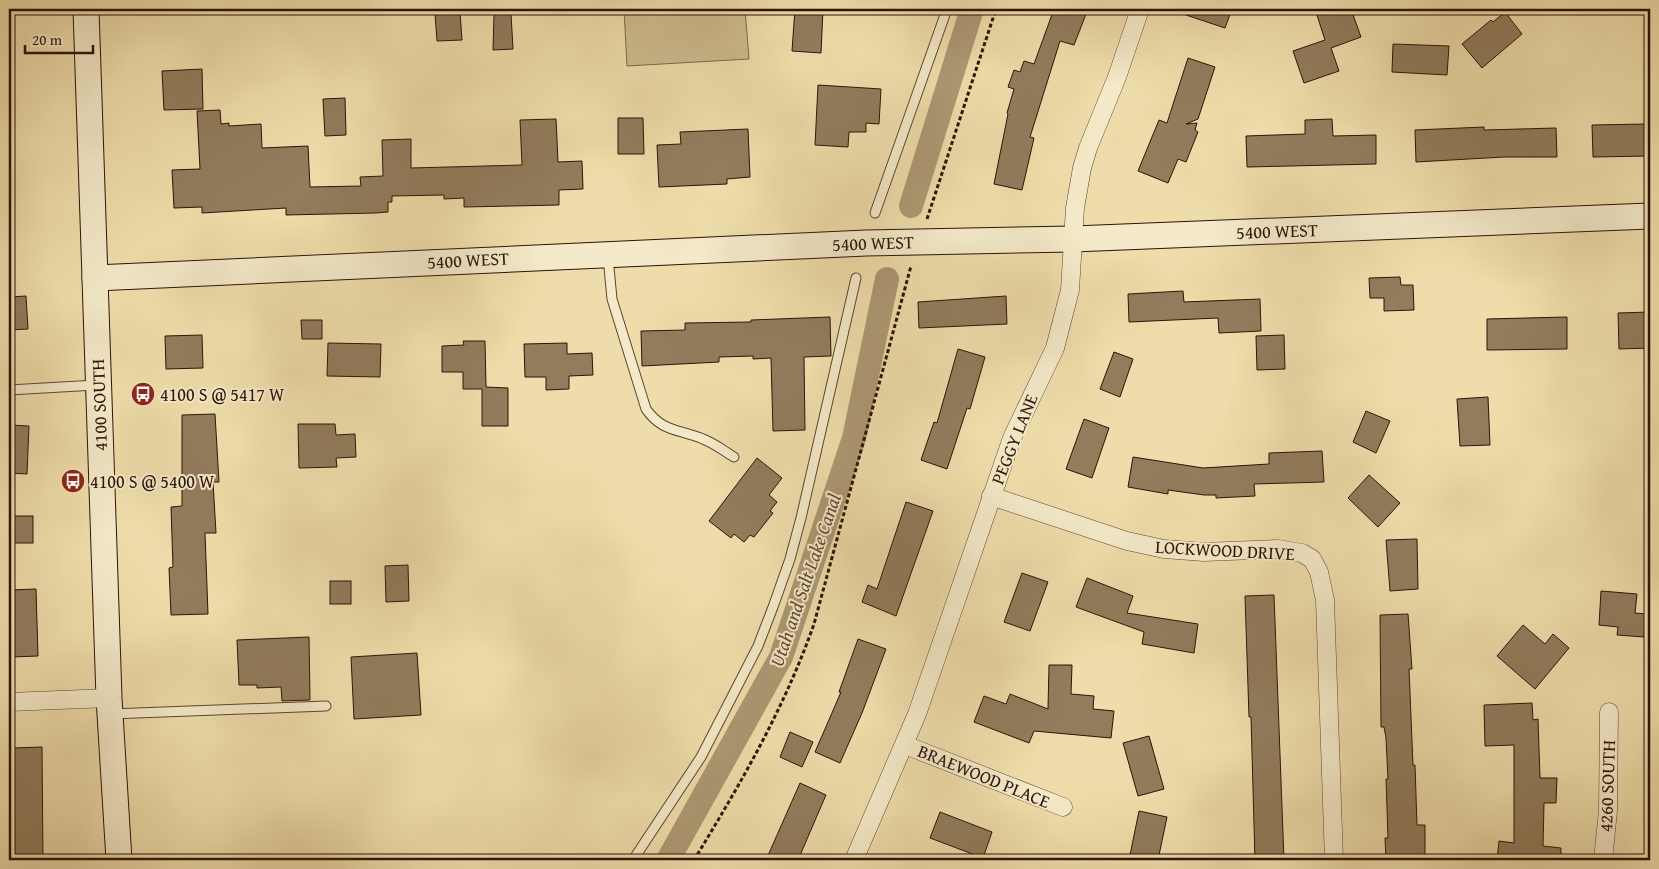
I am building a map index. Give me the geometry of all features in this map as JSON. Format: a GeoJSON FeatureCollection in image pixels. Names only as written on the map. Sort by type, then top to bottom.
{"type":"FeatureCollection","features":[{"type":"Feature","properties":{"kind":"street","name":"4100 SOUTH"},"geometry":{"type":"LineString","coordinates":[[86,9],[110,706],[119,860]]}},
{"type":"Feature","properties":{"kind":"street","name":"PEGGY LANE"},"geometry":{"type":"LineString","coordinates":[[854,860],[905,745],[1012,438],[1051,356],[1061,328],[1070,290],[1077,195],[1088,148],[1117,76],[1140,9]]}},
{"type":"Feature","properties":{"kind":"street","name":"5400 WEST"},"geometry":{"type":"LineString","coordinates":[[95,278],[866,243],[1073,239],[1650,216]]}},
{"type":"Feature","properties":{"kind":"street","name":"LOCKWOOD DRIVE"},"geometry":{"type":"LineString","coordinates":[[992,496],[1145,545],[1204,552],[1290,550],[1312,559],[1319,572],[1325,600],[1334,860]]}},
{"type":"Feature","properties":{"kind":"street"},"geometry":{"type":"LineString","coordinates":[[9,702],[110,706]]}},
{"type":"Feature","properties":{"kind":"street","name":"4260 SOUTH"},"geometry":{"type":"LineString","coordinates":[[1603,860],[1608,811],[1609,712]]}},
{"type":"Feature","properties":{"kind":"street","name":"BRAEWOOD PLACE"},"geometry":{"type":"LineString","coordinates":[[905,745],[1063,807]]}},
{"type":"Feature","properties":{"kind":"lane"},"geometry":{"type":"LineString","coordinates":[[875,213],[947,9]]}},
{"type":"Feature","properties":{"kind":"lane"},"geometry":{"type":"LineString","coordinates":[[608,254],[612,299],[646,409],[655,422],[705,439],[734,457]]}},
{"type":"Feature","properties":{"kind":"lane"},"geometry":{"type":"LineString","coordinates":[[633,860],[701,757],[758,646],[770,615],[790,559],[801,518],[856,278]]}},
{"type":"Feature","properties":{"kind":"lane"},"geometry":{"type":"LineString","coordinates":[[9,390],[99,384]]}},
{"type":"Feature","properties":{"kind":"lane"},"geometry":{"type":"LineString","coordinates":[[110,706],[326,706]]}},
{"type":"Feature","properties":{"kind":"path"},"geometry":{"type":"LineString","coordinates":[[926,221],[996,9]]}},
{"type":"Feature","properties":{"kind":"path"},"geometry":{"type":"LineString","coordinates":[[694,860],[744,780],[796,674],[814,624],[910,270]]}},
{"type":"Feature","properties":{"kind":"shaded area"},"geometry":{"type":"Polygon","coordinates":[[[624,9],[745,9],[749,59],[627,66],[624,9]]]}},
{"type":"Feature","properties":{"kind":"building"},"geometry":{"type":"Polygon","coordinates":[[[795,9],[823,9],[821,53],[792,51],[795,9]]]}},
{"type":"Feature","properties":{"kind":"building"},"geometry":{"type":"Polygon","coordinates":[[[1054,9],[1088,9],[1074,45],[1060,41],[1030,137],[1034,138],[1022,190],[994,184],[1007,113],[1014,89],[1008,87],[1014,70],[1020,72],[1024,61],[1034,64],[1054,9]]]}},
{"type":"Feature","properties":{"kind":"building"},"geometry":{"type":"Polygon","coordinates":[[[1177,9],[1232,9],[1225,28],[1177,12],[1177,9]]]}},
{"type":"Feature","properties":{"kind":"building"},"geometry":{"type":"Polygon","coordinates":[[[1315,9],[1351,9],[1361,37],[1331,48],[1339,71],[1304,83],[1293,51],[1325,40],[1315,9]]]}},
{"type":"Feature","properties":{"kind":"building"},"geometry":{"type":"Polygon","coordinates":[[[460,12],[462,40],[437,41],[435,14],[460,12]]]}},
{"type":"Feature","properties":{"kind":"building"},"geometry":{"type":"Polygon","coordinates":[[[1505,12],[1522,34],[1482,68],[1462,44],[1491,20],[1493,22],[1505,12]]]}},
{"type":"Feature","properties":{"kind":"building"},"geometry":{"type":"Polygon","coordinates":[[[494,14],[511,14],[513,49],[493,50],[494,14]]]}},
{"type":"Feature","properties":{"kind":"building"},"geometry":{"type":"Polygon","coordinates":[[[1393,44],[1449,46],[1447,75],[1392,72],[1393,44]]]}},
{"type":"Feature","properties":{"kind":"building"},"geometry":{"type":"Polygon","coordinates":[[[1188,58],[1215,67],[1198,119],[1186,124],[1197,123],[1195,130],[1198,132],[1186,162],[1178,159],[1168,183],[1138,171],[1159,120],[1167,123],[1188,58]]]}},
{"type":"Feature","properties":{"kind":"building"},"geometry":{"type":"Polygon","coordinates":[[[202,69],[203,109],[164,110],[162,71],[202,69]]]}},
{"type":"Feature","properties":{"kind":"building"},"geometry":{"type":"Polygon","coordinates":[[[818,85],[881,89],[879,124],[866,123],[866,132],[849,132],[848,147],[815,145],[818,85]]]}},
{"type":"Feature","properties":{"kind":"building"},"geometry":{"type":"Polygon","coordinates":[[[345,98],[346,135],[325,136],[323,99],[345,98]]]}},
{"type":"Feature","properties":{"kind":"building"},"geometry":{"type":"Polygon","coordinates":[[[220,110],[221,124],[229,123],[229,126],[261,124],[262,148],[308,146],[310,187],[361,186],[360,177],[383,176],[382,140],[411,139],[411,168],[522,165],[520,120],[556,119],[558,162],[582,161],[583,189],[559,190],[559,205],[464,207],[464,198],[444,199],[444,195],[392,196],[392,202],[388,202],[388,212],[376,213],[286,215],[286,208],[202,213],[202,207],[174,208],[172,170],[200,169],[197,111],[220,110]]]}},
{"type":"Feature","properties":{"kind":"building"},"geometry":{"type":"Polygon","coordinates":[[[618,118],[643,118],[644,154],[618,154],[618,118]]]}},
{"type":"Feature","properties":{"kind":"building"},"geometry":{"type":"Polygon","coordinates":[[[1332,119],[1333,136],[1376,135],[1376,164],[1247,167],[1246,136],[1305,134],[1305,120],[1332,119]]]}},
{"type":"Feature","properties":{"kind":"building"},"geometry":{"type":"Polygon","coordinates":[[[1646,124],[1648,156],[1593,157],[1592,125],[1646,124]]]}},
{"type":"Feature","properties":{"kind":"building"},"geometry":{"type":"Polygon","coordinates":[[[1484,127],[1484,130],[1556,128],[1557,157],[1504,157],[1416,162],[1415,130],[1484,127]]]}},
{"type":"Feature","properties":{"kind":"building"},"geometry":{"type":"Polygon","coordinates":[[[748,129],[750,177],[727,179],[727,184],[659,187],[657,145],[681,144],[680,132],[748,129]]]}},
{"type":"Feature","properties":{"kind":"building"},"geometry":{"type":"Polygon","coordinates":[[[1400,277],[1401,285],[1413,285],[1414,310],[1384,311],[1384,298],[1370,298],[1369,278],[1400,277]]]}},
{"type":"Feature","properties":{"kind":"building"},"geometry":{"type":"Polygon","coordinates":[[[1183,291],[1184,302],[1260,299],[1261,331],[1219,333],[1218,318],[1129,322],[1128,294],[1183,291]]]}},
{"type":"Feature","properties":{"kind":"building"},"geometry":{"type":"Polygon","coordinates":[[[26,296],[28,329],[9,330],[9,297],[26,296]]]}},
{"type":"Feature","properties":{"kind":"building"},"geometry":{"type":"Polygon","coordinates":[[[1006,296],[1007,324],[919,328],[918,302],[1006,296]]]}},
{"type":"Feature","properties":{"kind":"building"},"geometry":{"type":"Polygon","coordinates":[[[1650,312],[1650,348],[1619,349],[1618,313],[1650,312]]]}},
{"type":"Feature","properties":{"kind":"building"},"geometry":{"type":"Polygon","coordinates":[[[830,317],[831,356],[804,357],[805,430],[773,431],[771,358],[753,359],[753,356],[719,357],[719,362],[642,366],[641,331],[685,330],[685,323],[751,322],[751,320],[830,317]]]}},
{"type":"Feature","properties":{"kind":"building"},"geometry":{"type":"Polygon","coordinates":[[[1567,317],[1567,349],[1487,350],[1487,319],[1567,317]]]}},
{"type":"Feature","properties":{"kind":"building"},"geometry":{"type":"Polygon","coordinates":[[[301,320],[322,320],[322,339],[302,339],[301,320]]]}},
{"type":"Feature","properties":{"kind":"building"},"geometry":{"type":"Polygon","coordinates":[[[202,335],[203,368],[166,369],[165,336],[202,335]]]}},
{"type":"Feature","properties":{"kind":"building"},"geometry":{"type":"Polygon","coordinates":[[[1284,335],[1285,369],[1257,370],[1256,336],[1284,335]]]}},
{"type":"Feature","properties":{"kind":"building"},"geometry":{"type":"Polygon","coordinates":[[[463,341],[485,341],[486,387],[508,388],[508,426],[482,426],[482,389],[463,389],[463,372],[442,372],[442,346],[464,345],[463,341]]]}},
{"type":"Feature","properties":{"kind":"building"},"geometry":{"type":"Polygon","coordinates":[[[328,343],[381,344],[380,377],[327,376],[328,343]]]}},
{"type":"Feature","properties":{"kind":"building"},"geometry":{"type":"Polygon","coordinates":[[[567,343],[567,354],[592,353],[593,375],[569,376],[569,389],[546,390],[546,377],[525,377],[524,344],[567,343]]]}},
{"type":"Feature","properties":{"kind":"building"},"geometry":{"type":"Polygon","coordinates":[[[958,349],[985,357],[970,409],[967,408],[947,469],[921,460],[934,422],[937,423],[958,349]]]}},
{"type":"Feature","properties":{"kind":"building"},"geometry":{"type":"Polygon","coordinates":[[[1114,352],[1133,359],[1120,397],[1100,389],[1114,352]]]}},
{"type":"Feature","properties":{"kind":"building"},"geometry":{"type":"Polygon","coordinates":[[[1488,397],[1490,445],[1460,446],[1457,399],[1488,397]]]}},
{"type":"Feature","properties":{"kind":"building"},"geometry":{"type":"Polygon","coordinates":[[[1366,411],[1390,421],[1376,453],[1353,442],[1366,411]]]}},
{"type":"Feature","properties":{"kind":"building"},"geometry":{"type":"Polygon","coordinates":[[[215,414],[219,482],[213,482],[216,533],[205,533],[208,614],[171,615],[169,568],[173,567],[171,507],[182,506],[182,415],[215,414]]]}},
{"type":"Feature","properties":{"kind":"building"},"geometry":{"type":"Polygon","coordinates":[[[1084,419],[1109,428],[1092,478],[1066,469],[1084,419]]]}},
{"type":"Feature","properties":{"kind":"building"},"geometry":{"type":"Polygon","coordinates":[[[298,424],[335,424],[336,435],[355,434],[356,457],[336,458],[337,467],[299,468],[298,424]]]}},
{"type":"Feature","properties":{"kind":"building"},"geometry":{"type":"Polygon","coordinates":[[[9,425],[29,426],[27,474],[9,473],[9,425]]]}},
{"type":"Feature","properties":{"kind":"building"},"geometry":{"type":"Polygon","coordinates":[[[1322,451],[1324,482],[1254,484],[1255,496],[1216,498],[1216,495],[1168,490],[1168,494],[1128,487],[1133,457],[1203,468],[1269,464],[1269,453],[1322,451]]]}},
{"type":"Feature","properties":{"kind":"building"},"geometry":{"type":"Polygon","coordinates":[[[757,458],[782,478],[769,495],[777,502],[770,511],[773,513],[754,537],[750,535],[744,542],[734,534],[731,538],[709,521],[757,458]]]}},
{"type":"Feature","properties":{"kind":"building"},"geometry":{"type":"Polygon","coordinates":[[[1369,475],[1400,503],[1378,527],[1348,498],[1369,475]]]}},
{"type":"Feature","properties":{"kind":"building"},"geometry":{"type":"Polygon","coordinates":[[[906,502],[933,511],[896,616],[862,602],[868,585],[877,589],[906,502]]]}},
{"type":"Feature","properties":{"kind":"building"},"geometry":{"type":"Polygon","coordinates":[[[11,516],[33,516],[33,543],[11,543],[11,516]]]}},
{"type":"Feature","properties":{"kind":"building"},"geometry":{"type":"Polygon","coordinates":[[[1417,539],[1418,589],[1390,591],[1386,540],[1417,539]]]}},
{"type":"Feature","properties":{"kind":"building"},"geometry":{"type":"Polygon","coordinates":[[[408,565],[409,601],[386,602],[385,566],[408,565]]]}},
{"type":"Feature","properties":{"kind":"building"},"geometry":{"type":"Polygon","coordinates":[[[1022,573],[1048,582],[1030,631],[1004,622],[1022,573]]]}},
{"type":"Feature","properties":{"kind":"building"},"geometry":{"type":"Polygon","coordinates":[[[1087,578],[1133,596],[1127,613],[1198,624],[1194,653],[1142,644],[1144,632],[1076,607],[1087,578]]]}},
{"type":"Feature","properties":{"kind":"building"},"geometry":{"type":"Polygon","coordinates":[[[330,581],[351,581],[351,604],[330,604],[330,581]]]}},
{"type":"Feature","properties":{"kind":"building"},"geometry":{"type":"Polygon","coordinates":[[[36,589],[38,656],[11,657],[9,590],[36,589]]]}},
{"type":"Feature","properties":{"kind":"building"},"geometry":{"type":"Polygon","coordinates":[[[1601,591],[1637,594],[1635,613],[1646,614],[1644,637],[1617,635],[1618,627],[1599,625],[1601,591]]]}},
{"type":"Feature","properties":{"kind":"building"},"geometry":{"type":"Polygon","coordinates":[[[1274,595],[1284,860],[1255,860],[1245,596],[1274,595]]]}},
{"type":"Feature","properties":{"kind":"building"},"geometry":{"type":"Polygon","coordinates":[[[1408,614],[1412,669],[1409,669],[1417,825],[1425,825],[1425,860],[1386,860],[1385,838],[1388,838],[1386,779],[1388,779],[1386,738],[1384,727],[1381,727],[1380,615],[1408,614]]]}},
{"type":"Feature","properties":{"kind":"building"},"geometry":{"type":"Polygon","coordinates":[[[1523,625],[1545,644],[1553,634],[1569,648],[1535,689],[1497,656],[1523,625]]]}},
{"type":"Feature","properties":{"kind":"building"},"geometry":{"type":"Polygon","coordinates":[[[309,637],[310,700],[282,701],[281,687],[257,688],[257,685],[239,685],[237,640],[309,637]]]}},
{"type":"Feature","properties":{"kind":"building"},"geometry":{"type":"Polygon","coordinates":[[[858,639],[886,649],[862,713],[840,763],[815,752],[841,692],[839,692],[858,639]]]}},
{"type":"Feature","properties":{"kind":"building"},"geometry":{"type":"Polygon","coordinates":[[[417,653],[421,715],[354,719],[351,657],[417,653]]]}},
{"type":"Feature","properties":{"kind":"building"},"geometry":{"type":"Polygon","coordinates":[[[1049,665],[1072,665],[1071,694],[1094,696],[1093,709],[1114,711],[1111,738],[1034,731],[1029,743],[974,722],[984,696],[1006,704],[1010,694],[1048,709],[1049,665]]]}},
{"type":"Feature","properties":{"kind":"building"},"geometry":{"type":"Polygon","coordinates":[[[1532,703],[1533,720],[1538,719],[1540,778],[1557,778],[1556,803],[1544,803],[1543,846],[1561,848],[1561,860],[1497,860],[1499,841],[1514,843],[1514,745],[1485,746],[1484,705],[1532,703]]]}},
{"type":"Feature","properties":{"kind":"building"},"geometry":{"type":"Polygon","coordinates":[[[790,732],[813,742],[802,767],[780,757],[790,732]]]}},
{"type":"Feature","properties":{"kind":"building"},"geometry":{"type":"Polygon","coordinates":[[[1149,736],[1164,789],[1138,796],[1123,743],[1149,736]]]}},
{"type":"Feature","properties":{"kind":"building"},"geometry":{"type":"Polygon","coordinates":[[[42,747],[43,860],[9,860],[9,770],[14,770],[13,748],[42,747]]]}},
{"type":"Feature","properties":{"kind":"building"},"geometry":{"type":"Polygon","coordinates":[[[800,783],[826,795],[798,860],[766,860],[800,783]]]}},
{"type":"Feature","properties":{"kind":"building"},"geometry":{"type":"Polygon","coordinates":[[[1139,811],[1167,817],[1158,860],[1129,860],[1139,811]]]}},
{"type":"Feature","properties":{"kind":"building"},"geometry":{"type":"Polygon","coordinates":[[[940,812],[992,832],[983,858],[930,838],[940,812]]]}},
{"type":"Feature","properties":{"kind":"waterway","name":"Utah and Salt Lake Canal"},"geometry":{"type":"LineString","coordinates":[[911,206],[972,9]]}},
{"type":"Feature","properties":{"kind":"waterway","name":"Utah and Salt Lake Canal"},"geometry":{"type":"LineString","coordinates":[[668,860],[781,657],[854,438],[887,279]]}},
{"type":"Feature","properties":{"kind":"place","name":"4100 S @ 5417 W"},"geometry":{"type":"Point","coordinates":[143,394]}},
{"type":"Feature","properties":{"kind":"place","name":"4100 S @ 5400 W"},"geometry":{"type":"Point","coordinates":[73,481]}}]}
